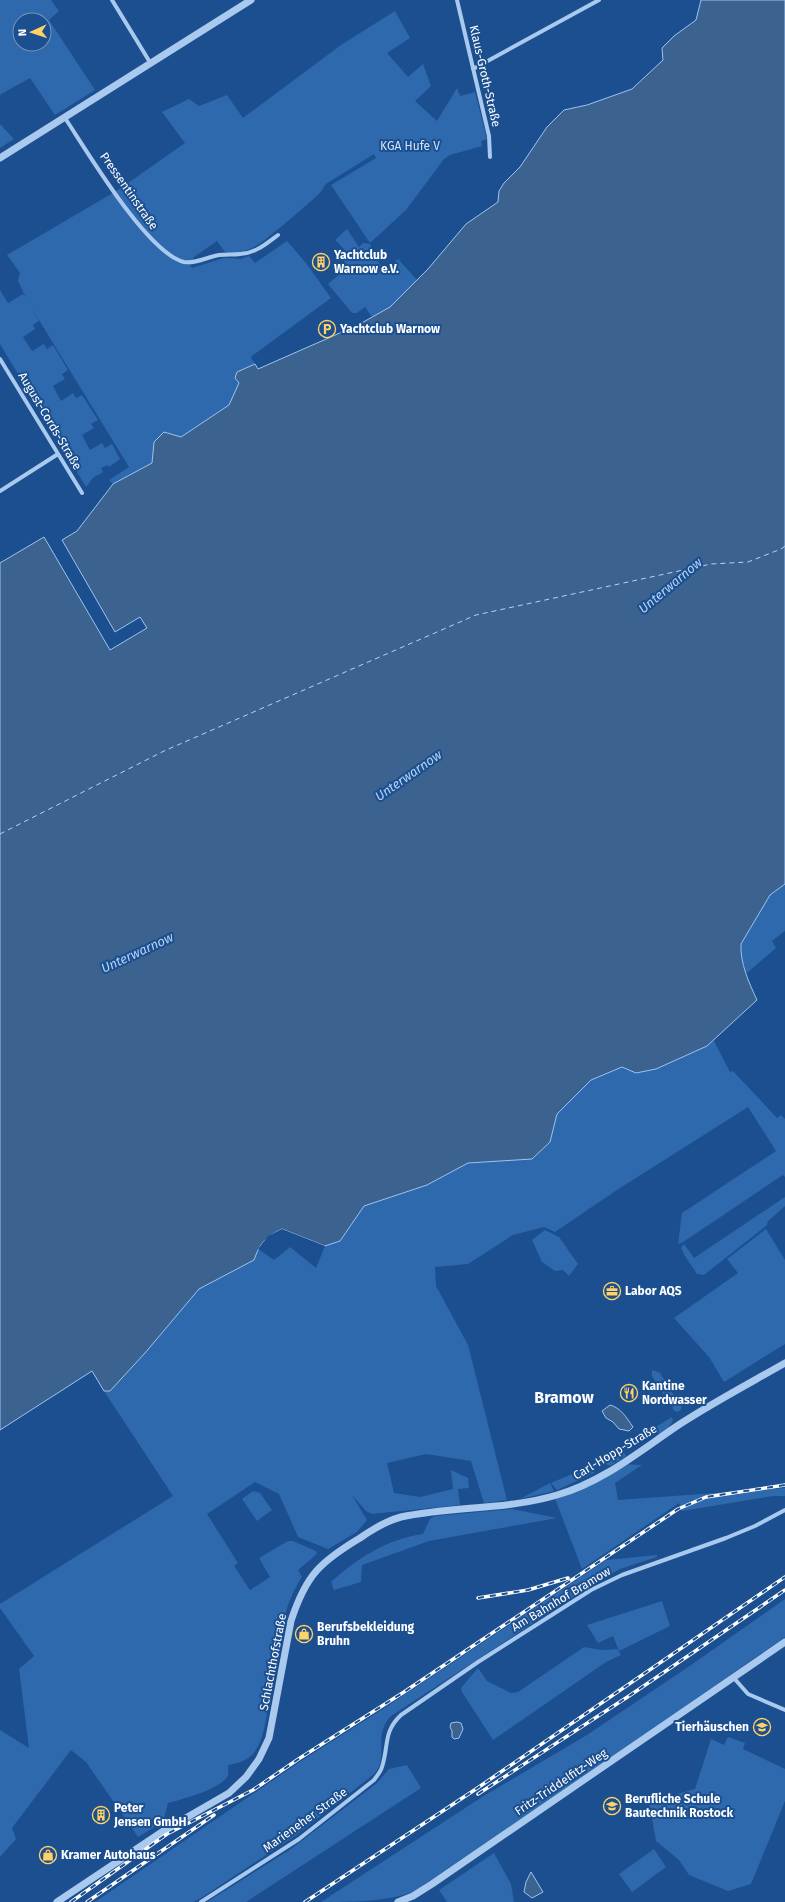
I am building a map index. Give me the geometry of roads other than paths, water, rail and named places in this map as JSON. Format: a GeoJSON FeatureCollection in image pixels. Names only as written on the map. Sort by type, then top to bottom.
{"type":"FeatureCollection","features":[{"type":"Feature","properties":{"kind":"street"},"geometry":{"type":"LineString","coordinates":[[112,0],[151,64]]}},
{"type":"Feature","properties":{"kind":"street"},"geometry":{"type":"LineString","coordinates":[[0,158],[252,0]]}},
{"type":"Feature","properties":{"kind":"street","name":"Klaus-Groth-Straße"},"geometry":{"type":"LineString","coordinates":[[457,0],[489,136],[490,157]]}},
{"type":"Feature","properties":{"kind":"street"},"geometry":{"type":"LineString","coordinates":[[473,68],[599,0]]}},
{"type":"Feature","properties":{"kind":"street","name":"Pressentinstraße"},"geometry":{"type":"LineString","coordinates":[[65,118],[150,239],[164,252],[177,260],[193,262],[215,256],[246,253],[260,248],[278,235]]}},
{"type":"Feature","properties":{"kind":"street","name":"August-Cords-Straße"},"geometry":{"type":"LineString","coordinates":[[0,359],[82,493]]}},
{"type":"Feature","properties":{"kind":"street"},"geometry":{"type":"LineString","coordinates":[[0,491],[58,454]]}},
{"type":"Feature","properties":{"kind":"street","name":"Carl-Hopp-Straße"},"geometry":{"type":"LineString","coordinates":[[371,1531],[392,1520],[405,1516],[525,1502],[558,1495],[581,1487],[620,1464],[702,1410],[785,1363]]}},
{"type":"Feature","properties":{"kind":"street","name":"Am Bahnhof Bramow"},"geometry":{"type":"LineString","coordinates":[[385,1754],[391,1727],[401,1714],[591,1590],[622,1575],[717,1542],[755,1526],[785,1510]]}},
{"type":"Feature","properties":{"kind":"street","name":"Schlachthofstraße"},"geometry":{"type":"LineString","coordinates":[[57,1902],[165,1830],[229,1794],[246,1777],[269,1738],[292,1621],[296,1608],[310,1578],[316,1569],[332,1554],[371,1531]]}},
{"type":"Feature","properties":{"kind":"street","name":"Fritz-Triddelfitz-Weg"},"geometry":{"type":"LineString","coordinates":[[398,1902],[413,1896],[432,1884],[785,1642]]}},
{"type":"Feature","properties":{"kind":"street"},"geometry":{"type":"LineString","coordinates":[[733,1677],[748,1694],[785,1710]]}},
{"type":"Feature","properties":{"kind":"street","name":"Marieneher Straße"},"geometry":{"type":"LineString","coordinates":[[201,1902],[300,1839],[374,1780],[382,1768],[385,1754]]}},
{"type":"Feature","properties":{"kind":"water","name":"Unterwarnow"},"geometry":{"type":"Polygon","coordinates":[[[701,0],[785,0],[785,884],[770,895],[741,944],[742,958],[748,980],[757,1000],[707,1046],[656,1069],[636,1073],[622,1067],[591,1080],[557,1114],[550,1142],[532,1159],[468,1163],[427,1185],[364,1206],[340,1241],[325,1246],[282,1229],[276,1232],[264,1241],[254,1260],[199,1289],[145,1353],[110,1391],[104,1391],[92,1371],[0,1430],[0,563],[44,537],[110,650],[147,628],[140,617],[115,632],[62,540],[77,531],[113,484],[152,463],[154,442],[164,432],[181,437],[229,405],[239,383],[235,378],[237,372],[255,364],[258,369],[358,325],[390,307],[428,269],[466,224],[498,202],[499,191],[504,183],[520,167],[547,127],[564,110],[587,105],[632,89],[663,60],[662,48],[674,36],[696,20],[701,0]]]}},
{"type":"Feature","properties":{"kind":"water"},"geometry":{"type":"Polygon","coordinates":[[[610,1405],[614,1406],[623,1413],[633,1427],[629,1431],[619,1429],[613,1422],[606,1418],[602,1411],[610,1405]]]}},
{"type":"Feature","properties":{"kind":"water"},"geometry":{"type":"Polygon","coordinates":[[[451,1723],[461,1723],[463,1729],[459,1738],[454,1739],[452,1737],[450,1727],[451,1723]]]}},
{"type":"Feature","properties":{"kind":"water"},"geometry":{"type":"Polygon","coordinates":[[[531,1872],[543,1892],[532,1898],[524,1892],[526,1882],[531,1872]]]}},
{"type":"Feature","properties":{"kind":"railway"},"geometry":{"type":"LineString","coordinates":[[71,1902],[167,1834],[253,1790],[300,1758],[404,1692],[678,1509],[706,1497],[785,1485]]}},
{"type":"Feature","properties":{"kind":"railway"},"geometry":{"type":"LineString","coordinates":[[305,1902],[476,1789],[785,1577]]}},
{"type":"Feature","properties":{"kind":"railway"},"geometry":{"type":"LineString","coordinates":[[478,1598],[528,1590],[568,1578]]}},
{"type":"Feature","properties":{"kind":"railway"},"geometry":{"type":"LineString","coordinates":[[478,1794],[629,1696],[785,1590]]}},
{"type":"Feature","properties":{"kind":"railway"},"geometry":{"type":"LineString","coordinates":[[87,1902],[214,1815]]}},
{"type":"Feature","properties":{"kind":"place","name":"Yachtclub Warnow e.V."},"geometry":{"type":"Point","coordinates":[321,262]}},
{"type":"Feature","properties":{"kind":"place","name":"Yachtclub Warnow"},"geometry":{"type":"Point","coordinates":[327,329]}},
{"type":"Feature","properties":{"kind":"place","name":"Labor AQS"},"geometry":{"type":"Point","coordinates":[612,1291]}},
{"type":"Feature","properties":{"kind":"place","name":"Kantine Nordwasser"},"geometry":{"type":"Point","coordinates":[629,1393]}},
{"type":"Feature","properties":{"kind":"place","name":"Berufsbekleidung Bruhn"},"geometry":{"type":"Point","coordinates":[304,1634]}},
{"type":"Feature","properties":{"kind":"place","name":"Tierhäuschen"},"geometry":{"type":"Point","coordinates":[762,1727]}},
{"type":"Feature","properties":{"kind":"place","name":"Berufliche Schule Bautechnik Rostock"},"geometry":{"type":"Point","coordinates":[612,1806]}},
{"type":"Feature","properties":{"kind":"place","name":"Peter Jensen GmbH"},"geometry":{"type":"Point","coordinates":[101,1815]}},
{"type":"Feature","properties":{"kind":"place","name":"Kramer Autohaus"},"geometry":{"type":"Point","coordinates":[48,1855]}},
{"type":"Feature","properties":{"kind":"district","name":"Bramow"},"geometry":{"type":"Point","coordinates":[564,1397]}},
{"type":"Feature","properties":{"kind":"park label","name":"KGA Hufe V"},"geometry":{"type":"Point","coordinates":[410,146]}}]}
